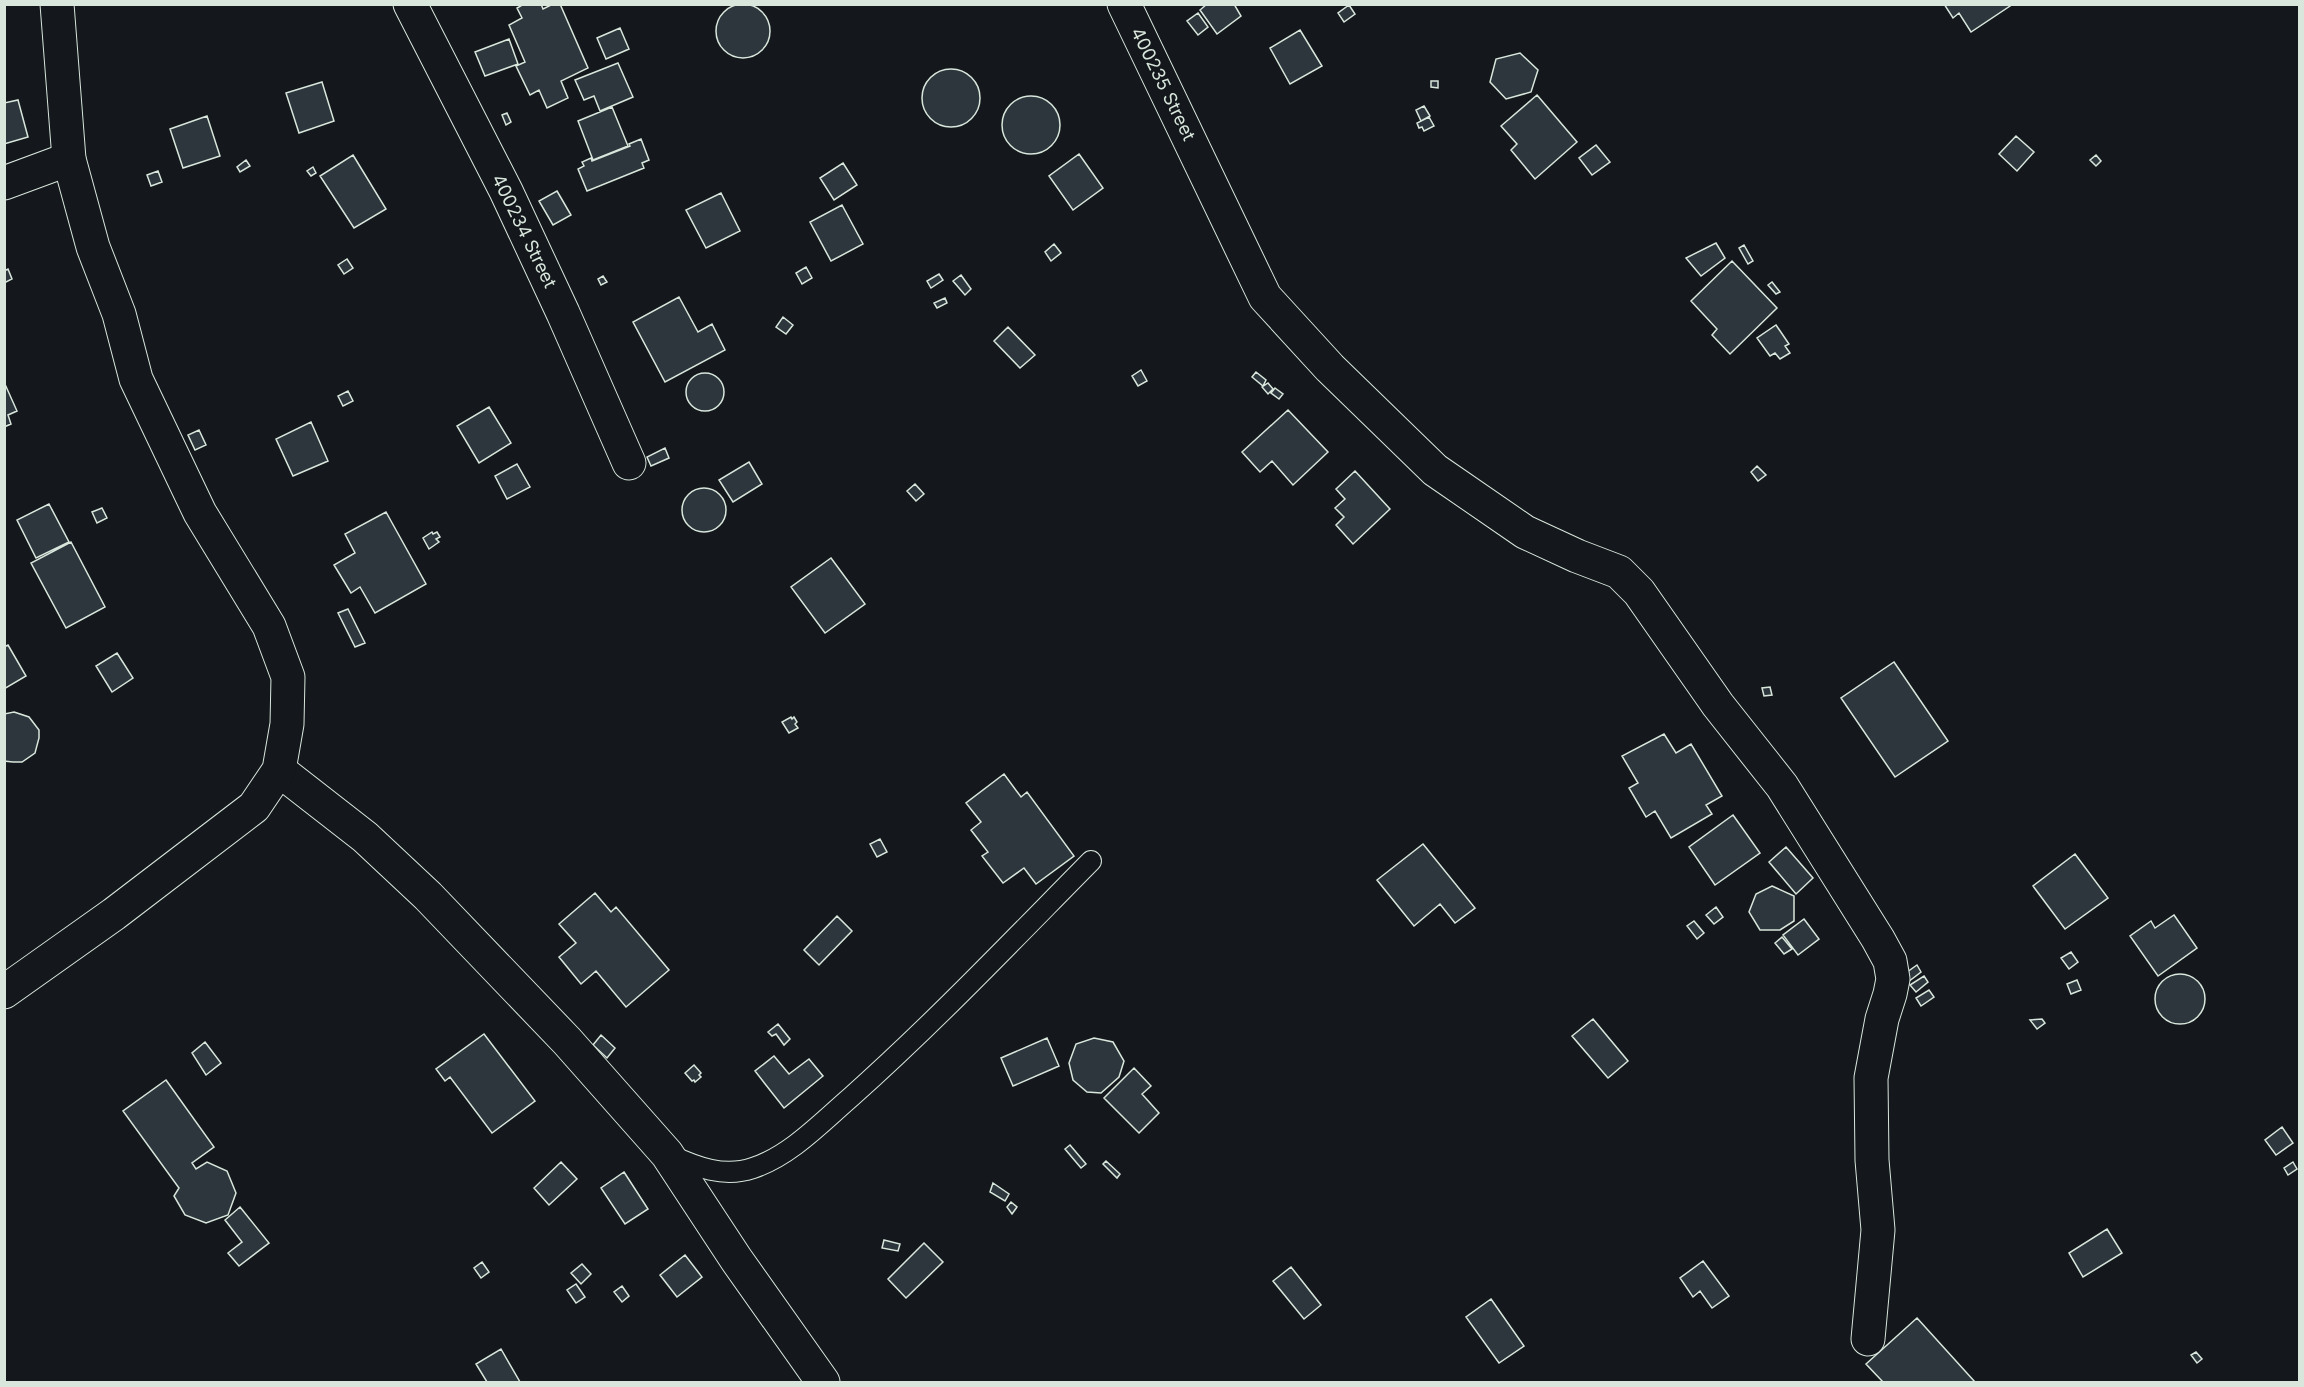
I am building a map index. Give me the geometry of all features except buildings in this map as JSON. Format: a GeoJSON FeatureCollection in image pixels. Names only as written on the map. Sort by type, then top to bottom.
{"type":"FeatureCollection","features":[{"type":"Feature","properties":{"kind":"street"},"geometry":{"type":"LineString","coordinates":[[4,992],[114,914],[254,807],[279,770],[287,724],[288,677],[269,626],[200,513],[136,379],[119,314],[93,247],[69,159],[57,4]]}},
{"type":"Feature","properties":{"kind":"street","name":"400234 Street"},"geometry":{"type":"LineString","coordinates":[[410,4],[510,201],[563,313],[629,463]]}},
{"type":"Feature","properties":{"kind":"street","name":"400235 Street"},"geometry":{"type":"LineString","coordinates":[[1124,4],[1265,297],[1330,368],[1435,470],[1525,532],[1619,572],[1639,592],[1718,705],[1782,786],[1878,939],[1890,961],[1893,979],[1882,1019],[1871,1078],[1872,1160],[1878,1230],[1868,1339]]}},
{"type":"Feature","properties":{"kind":"street"},"geometry":{"type":"LineString","coordinates":[[4,183],[69,159]]}},
{"type":"Feature","properties":{"kind":"street"},"geometry":{"type":"LineString","coordinates":[[279,770],[365,837],[428,896],[567,1041],[667,1154],[823,1383]]}},
{"type":"Feature","properties":{"kind":"lane"},"geometry":{"type":"LineString","coordinates":[[667,1154],[696,1167],[718,1172],[738,1172],[770,1161],[792,1147],[903,1050],[1091,861]]}}]}
